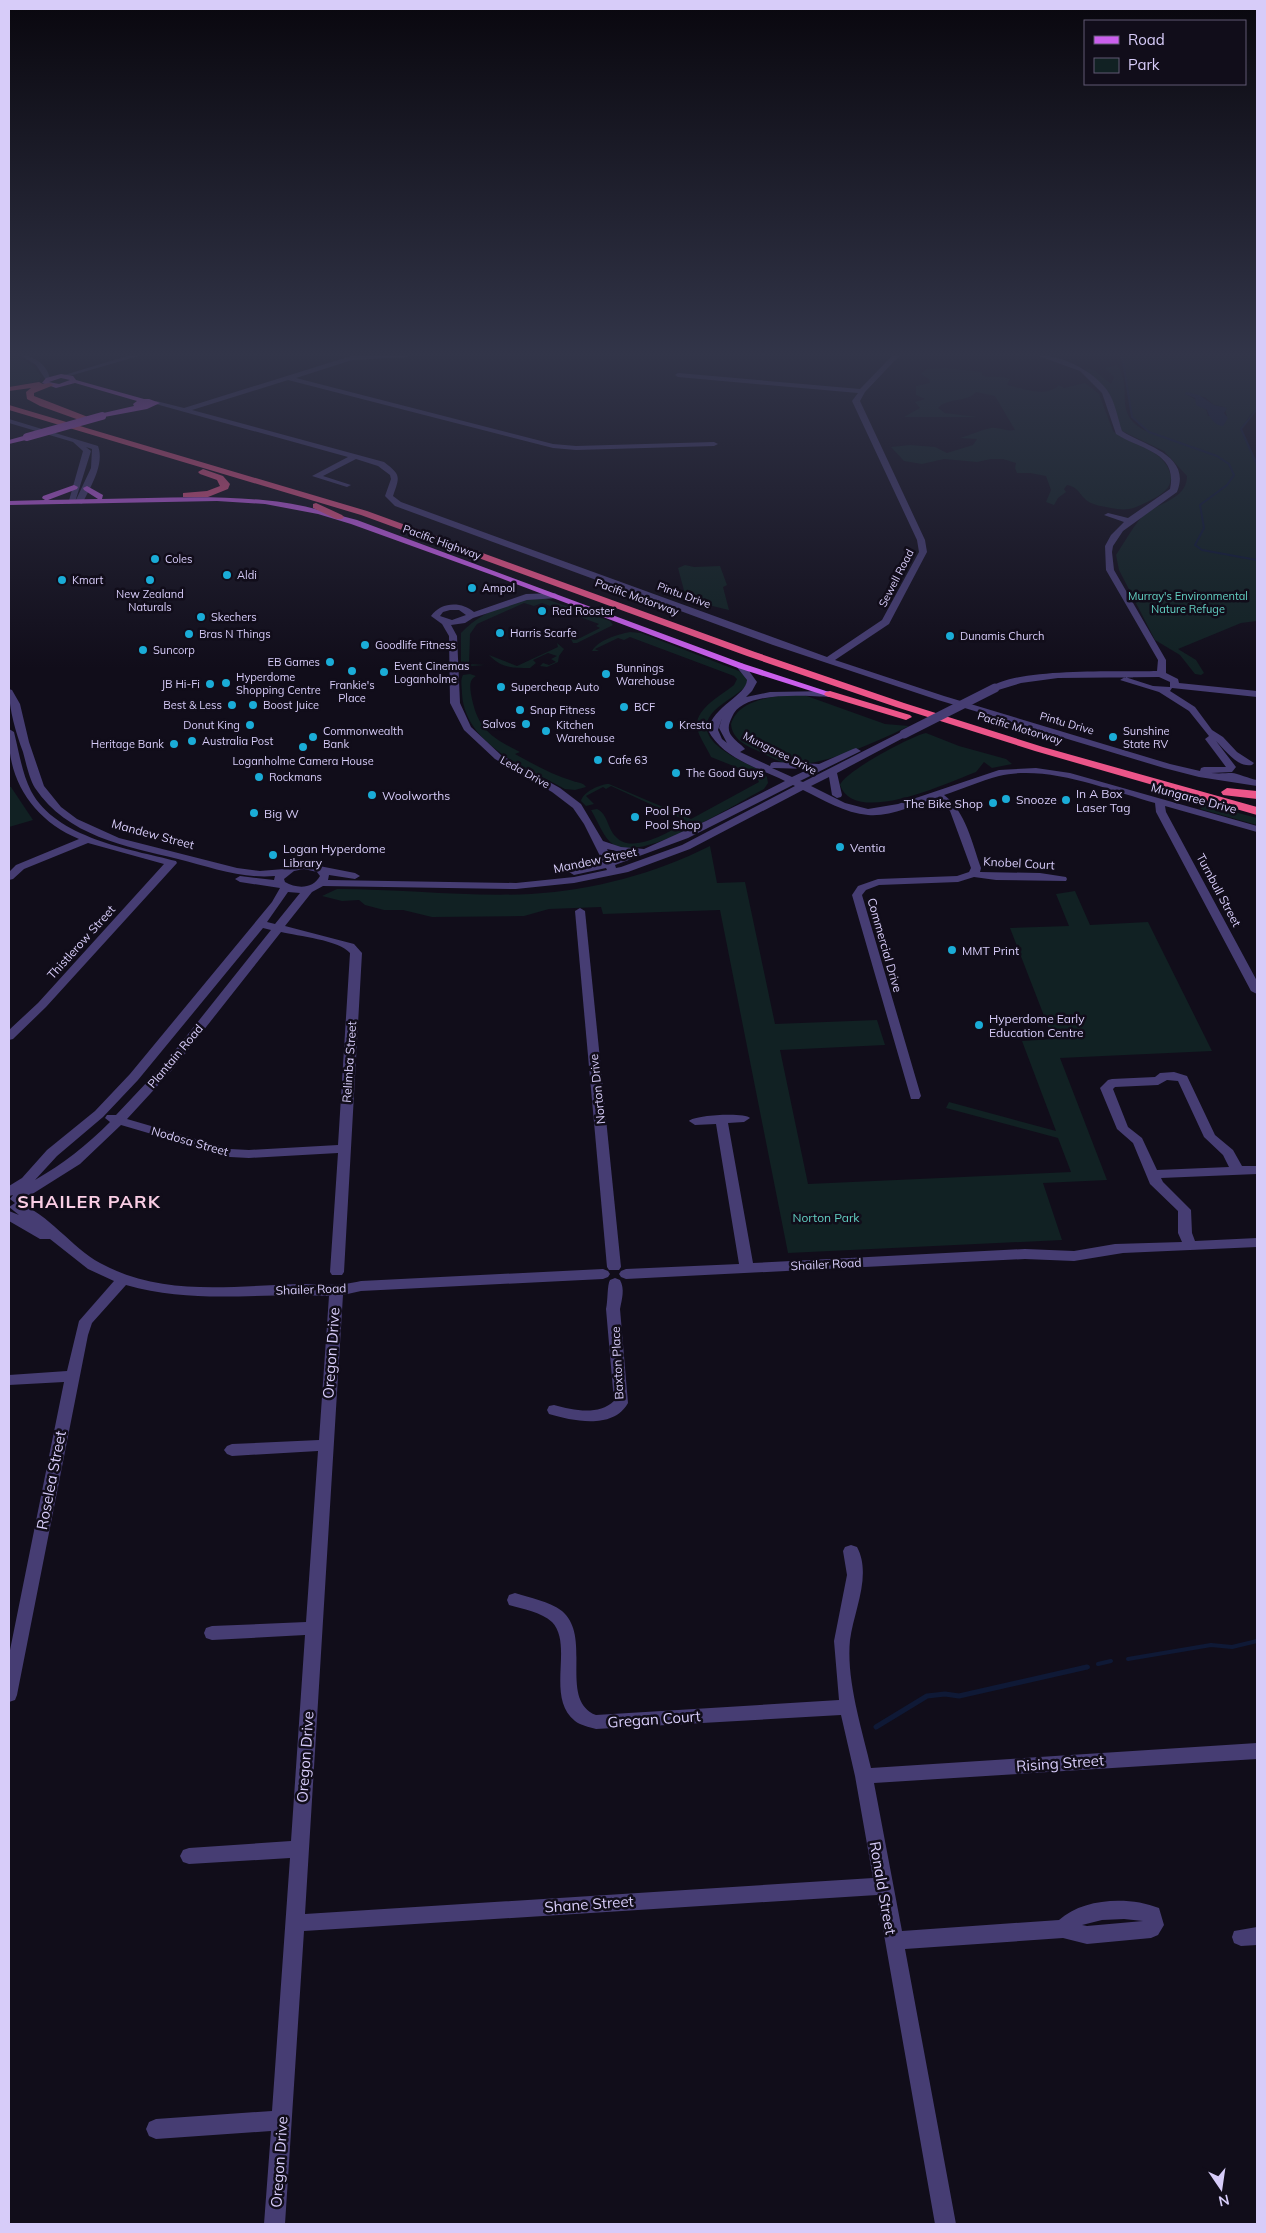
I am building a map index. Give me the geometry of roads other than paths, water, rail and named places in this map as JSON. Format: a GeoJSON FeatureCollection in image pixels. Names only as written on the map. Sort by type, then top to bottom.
{"type":"FeatureCollection","features":[{"type":"Feature","properties":{"kind":"highway"},"geometry":{"type":"LineString","coordinates":[[163,459],[287,496],[325,509],[340,518]]}},
{"type":"Feature","properties":{"kind":"highway","name":"Pacific Motorway"},"geometry":{"type":"LineString","coordinates":[[184,459],[364,513],[818,678],[1100,767],[1257,811]]}},
{"type":"Feature","properties":{"kind":"highway","name":"Pacific Motorway"},"geometry":{"type":"LineString","coordinates":[[215,459],[400,517],[780,654],[894,693],[1059,744],[1257,801]]}},
{"type":"Feature","properties":{"kind":"highway"},"geometry":{"type":"LineString","coordinates":[[185,466],[217,477],[225,485],[222,489],[214,492],[186,495]]}},
{"type":"Feature","properties":{"kind":"highway"},"geometry":{"type":"LineString","coordinates":[[830,694],[1022,752],[1079,767],[1100,767]]}},
{"type":"Feature","properties":{"kind":"highway"},"geometry":{"type":"LineString","coordinates":[[1227,792],[1257,795]]}},
{"type":"Feature","properties":{"kind":"main road"},"geometry":{"type":"LineString","coordinates":[[46,498],[74,487]]}},
{"type":"Feature","properties":{"kind":"main road"},"geometry":{"type":"LineString","coordinates":[[87,488],[100,497]]}},
{"type":"Feature","properties":{"kind":"main road","name":"Pacific Highway"},"geometry":{"type":"LineString","coordinates":[[9,504],[100,497],[186,495]]}},
{"type":"Feature","properties":{"kind":"main road"},"geometry":{"type":"LineString","coordinates":[[9,499],[76,499]]}},
{"type":"Feature","properties":{"kind":"main road","name":"Pacific Highway"},"geometry":{"type":"LineString","coordinates":[[76,499],[243,500],[291,506],[340,518],[526,585],[741,666],[830,694]]}},
{"type":"Feature","properties":{"kind":"street"},"geometry":{"type":"LineString","coordinates":[[76,499],[74,487],[84,459]]}},
{"type":"Feature","properties":{"kind":"street"},"geometry":{"type":"LineString","coordinates":[[76,499],[87,488],[95,459]]}},
{"type":"Feature","properties":{"kind":"street"},"geometry":{"type":"LineString","coordinates":[[346,486],[322,478],[354,459]]}},
{"type":"Feature","properties":{"kind":"street","name":"Pintu Drive"},"geometry":{"type":"LineString","coordinates":[[365,459],[381,464],[393,472],[395,479],[389,496],[398,504],[828,660],[958,703],[1193,773],[1257,783]]}},
{"type":"Feature","properties":{"kind":"street","name":"Sewell Road"},"geometry":{"type":"LineString","coordinates":[[828,660],[886,622],[922,552],[923,547],[883,459]]}},
{"type":"Feature","properties":{"kind":"street"},"geometry":{"type":"LineString","coordinates":[[1161,674],[1162,660],[1110,570],[1108,556],[1109,546],[1130,520],[1174,490],[1178,474],[1174,466],[1166,459]]}},
{"type":"Feature","properties":{"kind":"street"},"geometry":{"type":"LineString","coordinates":[[1108,515],[1130,520]]}},
{"type":"Feature","properties":{"kind":"street"},"geometry":{"type":"LineString","coordinates":[[526,585],[523,592],[468,612],[461,621],[445,622],[435,616],[437,612],[450,607],[468,612],[526,597],[555,596]]}},
{"type":"Feature","properties":{"kind":"street","name":"Leda Drive"},"geometry":{"type":"LineString","coordinates":[[453,636],[460,629],[461,621]]}},
{"type":"Feature","properties":{"kind":"street","name":"Leda Drive"},"geometry":{"type":"LineString","coordinates":[[445,622],[453,636],[454,697],[466,728],[498,757],[556,790],[572,802],[583,813],[611,868]]}},
{"type":"Feature","properties":{"kind":"street"},"geometry":{"type":"LineString","coordinates":[[839,653],[848,667]]}},
{"type":"Feature","properties":{"kind":"street","name":"Mungaree Drive"},"geometry":{"type":"LineString","coordinates":[[741,666],[751,678],[751,686],[719,713],[714,724],[715,733],[720,743],[728,749],[801,782],[860,804],[892,807]]}},
{"type":"Feature","properties":{"kind":"street","name":"Mandew Street"},"geometry":{"type":"LineString","coordinates":[[321,883],[516,886],[561,882],[611,868],[676,841],[774,791],[832,772],[995,688],[1020,680],[1074,674],[1142,679]]}},
{"type":"Feature","properties":{"kind":"street"},"geometry":{"type":"LineString","coordinates":[[1173,687],[1174,681],[1172,678],[1161,674],[1142,679],[1146,687],[1162,690],[1192,710],[1209,732],[1220,739],[1237,756],[1253,764]]}},
{"type":"Feature","properties":{"kind":"street"},"geometry":{"type":"LineString","coordinates":[[1162,690],[1173,687],[1198,686],[1257,694]]}},
{"type":"Feature","properties":{"kind":"street"},"geometry":{"type":"LineString","coordinates":[[1173,687],[1182,692],[1191,702],[1192,710]]}},
{"type":"Feature","properties":{"kind":"street","name":"Mandew Street"},"geometry":{"type":"LineString","coordinates":[[9,692],[16,704],[24,742],[39,786],[57,809],[73,821],[115,840],[237,871],[252,873],[285,872],[304,866],[344,876],[480,880],[534,877],[640,865],[679,850],[784,796],[822,766],[904,734]]}},
{"type":"Feature","properties":{"kind":"street","name":"Mungaree Drive"},"geometry":{"type":"LineString","coordinates":[[772,768],[730,740],[724,728],[727,715],[745,702],[767,695],[792,693],[830,694]]}},
{"type":"Feature","properties":{"kind":"street","name":"Mandew Street"},"geometry":{"type":"LineString","coordinates":[[9,732],[11,751],[30,799],[53,821],[87,840],[128,854],[263,884],[298,890],[309,889]]}},
{"type":"Feature","properties":{"kind":"street"},"geometry":{"type":"LineString","coordinates":[[1209,732],[1210,740],[1230,768],[1231,775],[1238,780]]}},
{"type":"Feature","properties":{"kind":"street","name":"Pintu Drive"},"geometry":{"type":"LineString","coordinates":[[1155,761],[1202,770],[1230,768],[1239,764],[1253,764]]}},
{"type":"Feature","properties":{"kind":"street"},"geometry":{"type":"LineString","coordinates":[[774,791],[772,768],[822,766]]}},
{"type":"Feature","properties":{"kind":"street","name":"Mungaree Drive"},"geometry":{"type":"LineString","coordinates":[[801,782],[845,807],[859,811],[876,812],[994,774],[1036,771],[1067,775],[1257,829]]}},
{"type":"Feature","properties":{"kind":"street"},"geometry":{"type":"LineString","coordinates":[[832,772],[835,777],[834,784],[837,795]]}},
{"type":"Feature","properties":{"kind":"street"},"geometry":{"type":"LineString","coordinates":[[936,794],[950,804],[955,811],[976,868],[974,874]]}},
{"type":"Feature","properties":{"kind":"street"},"geometry":{"type":"LineString","coordinates":[[784,796],[822,795]]}},
{"type":"Feature","properties":{"kind":"street","name":"Turnbull Street"},"geometry":{"type":"LineString","coordinates":[[1160,802],[1161,812],[1257,991]]}},
{"type":"Feature","properties":{"kind":"street"},"geometry":{"type":"LineString","coordinates":[[9,877],[14,866],[87,840]]}},
{"type":"Feature","properties":{"kind":"street"},"geometry":{"type":"LineString","coordinates":[[580,871],[600,846],[624,851],[650,851]]}},
{"type":"Feature","properties":{"kind":"street","name":"Thistlerow Street"},"geometry":{"type":"LineString","coordinates":[[9,1036],[42,1005],[171,863]]}},
{"type":"Feature","properties":{"kind":"street"},"geometry":{"type":"LineString","coordinates":[[309,889],[321,883],[325,876],[321,870]]}},
{"type":"Feature","properties":{"kind":"street","name":"Plantain Road"},"geometry":{"type":"LineString","coordinates":[[11,1203],[52,1153],[99,1114],[156,1052],[277,903],[283,886],[279,878],[285,872]]}},
{"type":"Feature","properties":{"kind":"street","name":"Knobel Court"},"geometry":{"type":"LineString","coordinates":[[974,874],[998,878],[1048,876],[1062,879]]}},
{"type":"Feature","properties":{"kind":"street","name":"Commercial Drive"},"geometry":{"type":"LineString","coordinates":[[915,1096],[857,895],[862,888],[878,882],[958,879],[974,874]]}},
{"type":"Feature","properties":{"kind":"street","name":"Plantain Road"},"geometry":{"type":"LineString","coordinates":[[11,1203],[35,1185],[75,1160],[169,1066],[309,889]]}},
{"type":"Feature","properties":{"kind":"street","name":"Norton Drive"},"geometry":{"type":"LineString","coordinates":[[580,911],[608,1270]]}},
{"type":"Feature","properties":{"kind":"street","name":"Relimba Street"},"geometry":{"type":"LineString","coordinates":[[260,924],[350,946],[356,954],[337,1272]]}},
{"type":"Feature","properties":{"kind":"street"},"geometry":{"type":"LineString","coordinates":[[1191,1246],[1186,1233],[1184,1210],[1157,1184],[1138,1142],[1123,1128],[1106,1088],[1112,1083],[1158,1081],[1164,1076],[1174,1076],[1183,1079],[1210,1137],[1228,1153],[1237,1170]]}},
{"type":"Feature","properties":{"kind":"street","name":"Nodosa Street"},"geometry":{"type":"LineString","coordinates":[[99,1114],[230,1153],[249,1154],[343,1150]]}},
{"type":"Feature","properties":{"kind":"street"},"geometry":{"type":"LineString","coordinates":[[695,1121],[744,1118]]}},
{"type":"Feature","properties":{"kind":"street"},"geometry":{"type":"LineString","coordinates":[[721,1119],[747,1268]]}},
{"type":"Feature","properties":{"kind":"street"},"geometry":{"type":"LineString","coordinates":[[1153,1174],[1257,1170]]}},
{"type":"Feature","properties":{"kind":"street","name":"Shailer Road"},"geometry":{"type":"LineString","coordinates":[[11,1203],[48,1238],[62,1243],[89,1263],[123,1280],[159,1289],[193,1293],[304,1289],[336,1290],[361,1286],[608,1270]]}},
{"type":"Feature","properties":{"kind":"street","name":"Shailer Road"},"geometry":{"type":"LineString","coordinates":[[621,1278],[747,1268],[1025,1254],[1041,1257],[1069,1256],[1100,1254],[1122,1249],[1257,1243]]}},
{"type":"Feature","properties":{"kind":"street"},"geometry":{"type":"LineString","coordinates":[[608,1270],[605,1279],[621,1278]]}},
{"type":"Feature","properties":{"kind":"street","name":"Baxton Place"},"geometry":{"type":"LineString","coordinates":[[554,1410],[573,1415],[607,1414],[616,1410],[621,1402],[613,1309],[621,1278]]}},
{"type":"Feature","properties":{"kind":"street","name":"Roselea Street"},"geometry":{"type":"LineString","coordinates":[[9,1695],[81,1334],[86,1321],[123,1280]]}},
{"type":"Feature","properties":{"kind":"street","name":"Oregon Drive"},"geometry":{"type":"LineString","coordinates":[[275,2224],[336,1290]]}},
{"type":"Feature","properties":{"kind":"street"},"geometry":{"type":"LineString","coordinates":[[9,1380],[72,1376]]}},
{"type":"Feature","properties":{"kind":"street"},"geometry":{"type":"LineString","coordinates":[[232,1450],[325,1445]]}},
{"type":"Feature","properties":{"kind":"street","name":"Ronald Street"},"geometry":{"type":"LineString","coordinates":[[851,1551],[855,1576],[842,1642],[848,1707],[864,1776],[882,1886],[946,2224]]}},
{"type":"Feature","properties":{"kind":"street","name":"Gregan Court"},"geometry":{"type":"LineString","coordinates":[[515,1600],[545,1609],[559,1619],[566,1632],[571,1702],[579,1715],[596,1722],[848,1707]]}},
{"type":"Feature","properties":{"kind":"street"},"geometry":{"type":"LineString","coordinates":[[212,1633],[313,1628]]}},
{"type":"Feature","properties":{"kind":"street","name":"Rising Street"},"geometry":{"type":"LineString","coordinates":[[864,1776],[1257,1751]]}},
{"type":"Feature","properties":{"kind":"street"},"geometry":{"type":"LineString","coordinates":[[189,1856],[299,1849]]}},
{"type":"Feature","properties":{"kind":"street","name":"Shane Street"},"geometry":{"type":"LineString","coordinates":[[295,1923],[882,1886]]}},
{"type":"Feature","properties":{"kind":"street"},"geometry":{"type":"LineString","coordinates":[[893,1941],[1063,1929]]}},
{"type":"Feature","properties":{"kind":"street"},"geometry":{"type":"LineString","coordinates":[[156,2129],[282,2120]]}},
{"type":"Feature","properties":{"kind":"waterway"},"geometry":{"type":"LineString","coordinates":[[1222,459],[1229,464],[1234,475],[1227,485],[1200,505],[1204,528],[1195,545],[1202,550],[1257,560]]}},
{"type":"Feature","properties":{"kind":"waterway"},"geometry":{"type":"LineString","coordinates":[[1254,459],[1257,465]]}},
{"type":"Feature","properties":{"kind":"waterway"},"geometry":{"type":"LineString","coordinates":[[1128,1659],[1211,1645],[1232,1647],[1257,1641]]}},
{"type":"Feature","properties":{"kind":"waterway"},"geometry":{"type":"LineString","coordinates":[[1098,1664],[1111,1661]]}},
{"type":"Feature","properties":{"kind":"waterway"},"geometry":{"type":"LineString","coordinates":[[876,1727],[927,1696],[945,1694],[959,1696],[1085,1667]]}},
{"type":"Feature","properties":{"kind":"waterway"},"geometry":{"type":"LineString","coordinates":[[1081,1668],[1085,1667]]}},
{"type":"Feature","properties":{"kind":"place","name":"Coles"},"geometry":{"type":"Point","coordinates":[155,559]}},
{"type":"Feature","properties":{"kind":"place","name":"Aldi"},"geometry":{"type":"Point","coordinates":[227,575]}},
{"type":"Feature","properties":{"kind":"place","name":"Kmart"},"geometry":{"type":"Point","coordinates":[62,580]}},
{"type":"Feature","properties":{"kind":"place","name":"New Zealand Naturals"},"geometry":{"type":"Point","coordinates":[150,580]}},
{"type":"Feature","properties":{"kind":"place","name":"Ampol"},"geometry":{"type":"Point","coordinates":[472,588]}},
{"type":"Feature","properties":{"kind":"place","name":"Red Rooster"},"geometry":{"type":"Point","coordinates":[542,611]}},
{"type":"Feature","properties":{"kind":"place","name":"Skechers"},"geometry":{"type":"Point","coordinates":[201,617]}},
{"type":"Feature","properties":{"kind":"place","name":"Harris Scarfe"},"geometry":{"type":"Point","coordinates":[500,633]}},
{"type":"Feature","properties":{"kind":"place","name":"Bras N Things"},"geometry":{"type":"Point","coordinates":[189,634]}},
{"type":"Feature","properties":{"kind":"place","name":"Dunamis Church"},"geometry":{"type":"Point","coordinates":[950,636]}},
{"type":"Feature","properties":{"kind":"place","name":"Goodlife Fitness"},"geometry":{"type":"Point","coordinates":[365,645]}},
{"type":"Feature","properties":{"kind":"place","name":"Suncorp"},"geometry":{"type":"Point","coordinates":[143,650]}},
{"type":"Feature","properties":{"kind":"place","name":"EB Games"},"geometry":{"type":"Point","coordinates":[330,662]}},
{"type":"Feature","properties":{"kind":"place","name":"Frankie's Place"},"geometry":{"type":"Point","coordinates":[352,671]}},
{"type":"Feature","properties":{"kind":"place","name":"Event Cinemas Loganholme"},"geometry":{"type":"Point","coordinates":[384,672]}},
{"type":"Feature","properties":{"kind":"place","name":"Bunnings Warehouse"},"geometry":{"type":"Point","coordinates":[606,674]}},
{"type":"Feature","properties":{"kind":"place","name":"Hyperdome Shopping Centre"},"geometry":{"type":"Point","coordinates":[226,683]}},
{"type":"Feature","properties":{"kind":"place","name":"JB Hi-Fi"},"geometry":{"type":"Point","coordinates":[210,684]}},
{"type":"Feature","properties":{"kind":"place","name":"Supercheap Auto"},"geometry":{"type":"Point","coordinates":[501,687]}},
{"type":"Feature","properties":{"kind":"place","name":"Best & Less"},"geometry":{"type":"Point","coordinates":[232,705]}},
{"type":"Feature","properties":{"kind":"place","name":"Boost Juice"},"geometry":{"type":"Point","coordinates":[253,705]}},
{"type":"Feature","properties":{"kind":"place","name":"BCF"},"geometry":{"type":"Point","coordinates":[624,707]}},
{"type":"Feature","properties":{"kind":"place","name":"Snap Fitness"},"geometry":{"type":"Point","coordinates":[520,710]}},
{"type":"Feature","properties":{"kind":"place","name":"Salvos"},"geometry":{"type":"Point","coordinates":[526,724]}},
{"type":"Feature","properties":{"kind":"place","name":"Donut King"},"geometry":{"type":"Point","coordinates":[250,725]}},
{"type":"Feature","properties":{"kind":"place","name":"Kresta"},"geometry":{"type":"Point","coordinates":[669,725]}},
{"type":"Feature","properties":{"kind":"place","name":"Kitchen Warehouse"},"geometry":{"type":"Point","coordinates":[546,731]}},
{"type":"Feature","properties":{"kind":"place","name":"Commonwealth Bank"},"geometry":{"type":"Point","coordinates":[313,737]}},
{"type":"Feature","properties":{"kind":"place","name":"Sunshine State RV"},"geometry":{"type":"Point","coordinates":[1113,737]}},
{"type":"Feature","properties":{"kind":"place","name":"Australia Post"},"geometry":{"type":"Point","coordinates":[192,741]}},
{"type":"Feature","properties":{"kind":"place","name":"Heritage Bank"},"geometry":{"type":"Point","coordinates":[174,744]}},
{"type":"Feature","properties":{"kind":"place","name":"Loganholme Camera House"},"geometry":{"type":"Point","coordinates":[303,747]}},
{"type":"Feature","properties":{"kind":"place","name":"Cafe 63"},"geometry":{"type":"Point","coordinates":[598,760]}},
{"type":"Feature","properties":{"kind":"place","name":"The Good Guys"},"geometry":{"type":"Point","coordinates":[676,773]}},
{"type":"Feature","properties":{"kind":"place","name":"Rockmans"},"geometry":{"type":"Point","coordinates":[259,777]}},
{"type":"Feature","properties":{"kind":"place","name":"Woolworths"},"geometry":{"type":"Point","coordinates":[372,795]}},
{"type":"Feature","properties":{"kind":"place","name":"Snooze"},"geometry":{"type":"Point","coordinates":[1006,799]}},
{"type":"Feature","properties":{"kind":"place","name":"In A Box Laser Tag"},"geometry":{"type":"Point","coordinates":[1066,800]}},
{"type":"Feature","properties":{"kind":"place","name":"The Bike Shop"},"geometry":{"type":"Point","coordinates":[993,803]}},
{"type":"Feature","properties":{"kind":"place","name":"Big W"},"geometry":{"type":"Point","coordinates":[254,813]}},
{"type":"Feature","properties":{"kind":"place","name":"Pool Pro Pool Shop"},"geometry":{"type":"Point","coordinates":[635,817]}},
{"type":"Feature","properties":{"kind":"place","name":"Ventia"},"geometry":{"type":"Point","coordinates":[840,847]}},
{"type":"Feature","properties":{"kind":"place","name":"Logan Hyperdome Library"},"geometry":{"type":"Point","coordinates":[273,855]}},
{"type":"Feature","properties":{"kind":"place","name":"MMT Print"},"geometry":{"type":"Point","coordinates":[952,950]}},
{"type":"Feature","properties":{"kind":"place","name":"Hyperdome Early Education Centre"},"geometry":{"type":"Point","coordinates":[979,1025]}},
{"type":"Feature","properties":{"kind":"district","name":"SHAILER PARK"},"geometry":{"type":"Point","coordinates":[89,1201]}},
{"type":"Feature","properties":{"kind":"park label","name":"Murray's Environmental Nature Refuge"},"geometry":{"type":"Point","coordinates":[1188,602]}},
{"type":"Feature","properties":{"kind":"park label","name":"Norton Park"},"geometry":{"type":"Point","coordinates":[826,1217]}}]}
